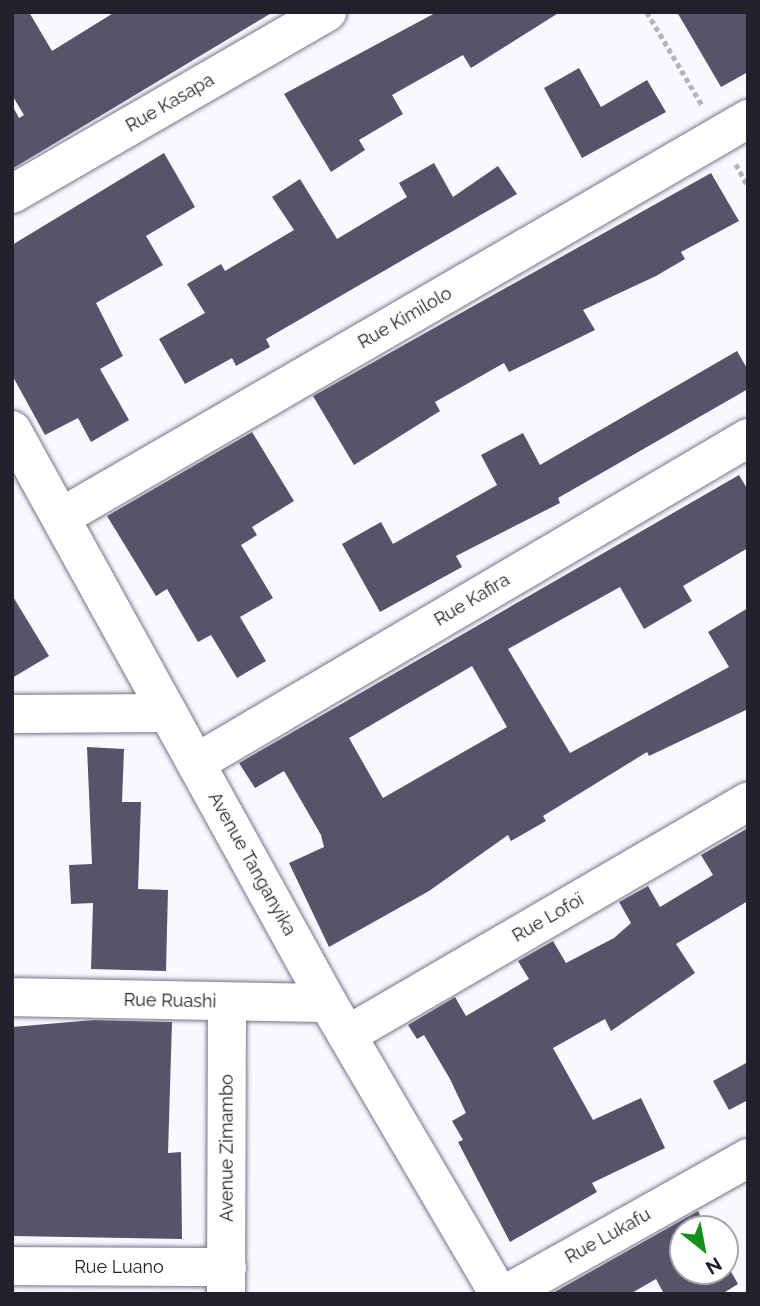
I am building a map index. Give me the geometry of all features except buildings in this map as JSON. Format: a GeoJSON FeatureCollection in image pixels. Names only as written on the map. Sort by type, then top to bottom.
{"type":"FeatureCollection","features":[{"type":"Feature","properties":{"kind":"street","name":"Rue Kasapa"},"geometry":{"type":"LineString","coordinates":[[12,194],[327,12]]}},
{"type":"Feature","properties":{"kind":"street","name":"Rue Kimilolo"},"geometry":{"type":"LineString","coordinates":[[63,516],[734,127]]}},
{"type":"Feature","properties":{"kind":"street","name":"Avenue Tanganyika"},"geometry":{"type":"LineString","coordinates":[[12,430],[63,516],[168,713],[338,1019],[499,1294]]}},
{"type":"Feature","properties":{"kind":"street","name":"Rue Kafira"},"geometry":{"type":"LineString","coordinates":[[196,763],[748,438]]}},
{"type":"Feature","properties":{"kind":"street"},"geometry":{"type":"LineString","coordinates":[[12,714],[168,713]]}},
{"type":"Feature","properties":{"kind":"street","name":"Rue Lofoï"},"geometry":{"type":"LineString","coordinates":[[338,1019],[748,802]]}},
{"type":"Feature","properties":{"kind":"street","name":"Rue Ruashi"},"geometry":{"type":"LineString","coordinates":[[12,997],[227,1002],[338,1019]]}},
{"type":"Feature","properties":{"kind":"street","name":"Avenue Zimambo"},"geometry":{"type":"LineString","coordinates":[[226,1280],[227,1002]]}},
{"type":"Feature","properties":{"kind":"street","name":"Rue Lukafu"},"geometry":{"type":"LineString","coordinates":[[506,1294],[748,1158]]}},
{"type":"Feature","properties":{"kind":"street","name":"Rue Luano"},"geometry":{"type":"LineString","coordinates":[[12,1266],[226,1280]]}},
{"type":"Feature","properties":{"kind":"path"},"geometry":{"type":"LineString","coordinates":[[647,12],[734,127],[748,187]]}}]}
